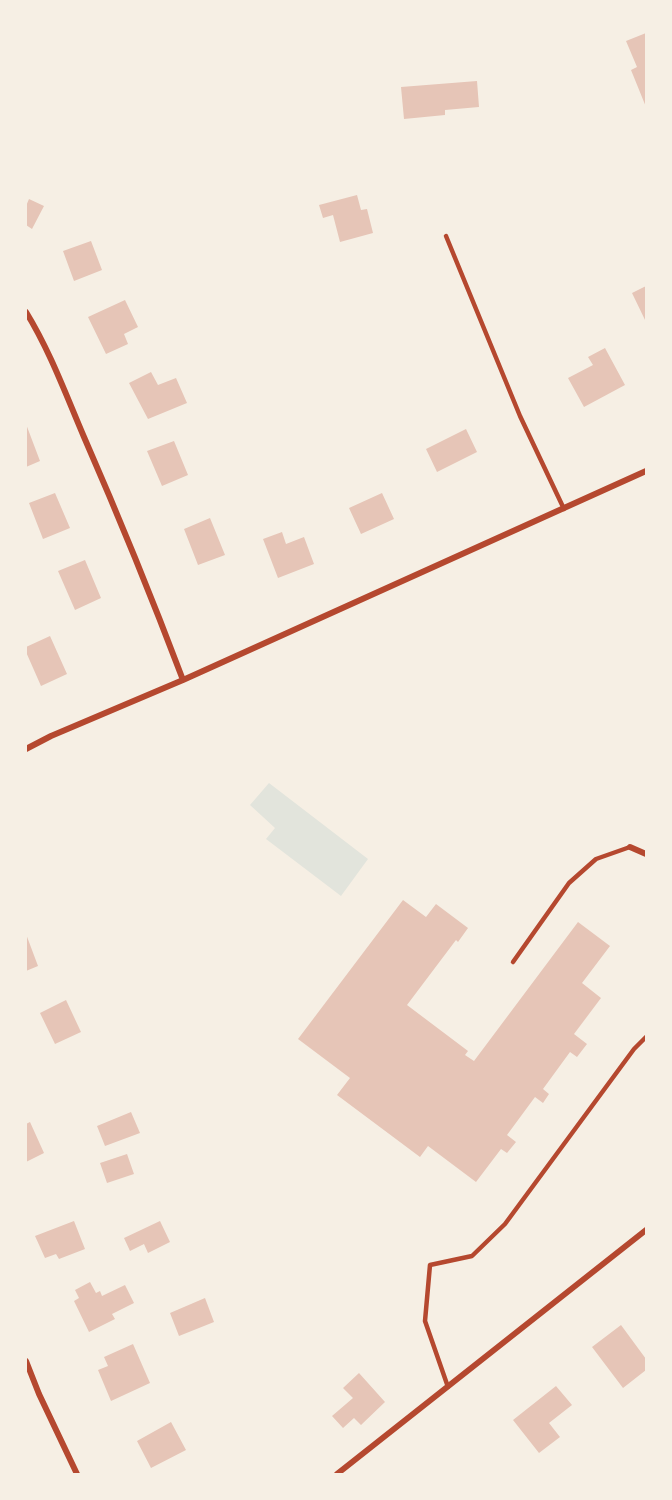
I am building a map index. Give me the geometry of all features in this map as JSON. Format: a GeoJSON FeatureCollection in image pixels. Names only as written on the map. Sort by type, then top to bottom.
{"type":"FeatureCollection","features":[{"type":"Feature","properties":{"kind":"street"},"geometry":{"type":"LineString","coordinates":[[26,312],[40,335],[103,480],[183,680]]}},
{"type":"Feature","properties":{"kind":"street"},"geometry":{"type":"LineString","coordinates":[[26,749],[646,471]]}},
{"type":"Feature","properties":{"kind":"street"},"geometry":{"type":"LineString","coordinates":[[630,847],[646,854]]}},
{"type":"Feature","properties":{"kind":"street"},"geometry":{"type":"LineString","coordinates":[[337,1474],[646,1230]]}},
{"type":"Feature","properties":{"kind":"street"},"geometry":{"type":"LineString","coordinates":[[26,1361],[77,1474]]}},
{"type":"Feature","properties":{"kind":"lane"},"geometry":{"type":"LineString","coordinates":[[446,236],[520,416],[564,509]]}},
{"type":"Feature","properties":{"kind":"lane"},"geometry":{"type":"LineString","coordinates":[[513,962],[569,883],[596,859],[630,847]]}},
{"type":"Feature","properties":{"kind":"lane"},"geometry":{"type":"LineString","coordinates":[[448,1387],[425,1321],[430,1265],[472,1256],[505,1224],[634,1049],[646,1037]]}},
{"type":"Feature","properties":{"kind":"shaded area"},"geometry":{"type":"Polygon","coordinates":[[[269,783],[368,859],[341,896],[266,839],[275,828],[250,805],[269,783]]]}},
{"type":"Feature","properties":{"kind":"building"},"geometry":{"type":"Polygon","coordinates":[[[646,33],[646,107],[631,70],[637,67],[626,41],[646,33]]]}},
{"type":"Feature","properties":{"kind":"building"},"geometry":{"type":"Polygon","coordinates":[[[477,81],[479,107],[445,110],[445,115],[404,119],[401,87],[477,81]]]}},
{"type":"Feature","properties":{"kind":"building"},"geometry":{"type":"Polygon","coordinates":[[[357,195],[361,210],[367,209],[373,233],[340,242],[333,215],[323,218],[319,205],[357,195]]]}},
{"type":"Feature","properties":{"kind":"building"},"geometry":{"type":"Polygon","coordinates":[[[29,199],[44,206],[32,229],[26,225],[26,206],[29,199]]]}},
{"type":"Feature","properties":{"kind":"building"},"geometry":{"type":"Polygon","coordinates":[[[91,241],[102,270],[74,281],[63,251],[91,241]]]}},
{"type":"Feature","properties":{"kind":"building"},"geometry":{"type":"Polygon","coordinates":[[[646,286],[646,322],[632,293],[646,286]]]}},
{"type":"Feature","properties":{"kind":"building"},"geometry":{"type":"Polygon","coordinates":[[[125,300],[138,327],[124,334],[128,344],[106,354],[88,317],[125,300]]]}},
{"type":"Feature","properties":{"kind":"building"},"geometry":{"type":"Polygon","coordinates":[[[605,348],[625,385],[584,407],[568,378],[593,365],[588,357],[605,348]]]}},
{"type":"Feature","properties":{"kind":"building"},"geometry":{"type":"Polygon","coordinates":[[[151,372],[158,385],[176,378],[187,403],[148,419],[129,383],[151,372]]]}},
{"type":"Feature","properties":{"kind":"building"},"geometry":{"type":"Polygon","coordinates":[[[26,424],[40,461],[26,467],[26,424]]]}},
{"type":"Feature","properties":{"kind":"building"},"geometry":{"type":"Polygon","coordinates":[[[466,429],[477,452],[437,472],[426,449],[466,429]]]}},
{"type":"Feature","properties":{"kind":"building"},"geometry":{"type":"Polygon","coordinates":[[[174,441],[188,475],[162,486],[147,451],[174,441]]]}},
{"type":"Feature","properties":{"kind":"building"},"geometry":{"type":"Polygon","coordinates":[[[55,493],[70,528],[43,539],[29,503],[55,493]]]}},
{"type":"Feature","properties":{"kind":"building"},"geometry":{"type":"Polygon","coordinates":[[[382,493],[394,519],[361,534],[349,508],[382,493]]]}},
{"type":"Feature","properties":{"kind":"building"},"geometry":{"type":"Polygon","coordinates":[[[210,518],[225,555],[198,565],[184,529],[210,518]]]}},
{"type":"Feature","properties":{"kind":"building"},"geometry":{"type":"Polygon","coordinates":[[[282,532],[286,544],[304,537],[314,564],[278,578],[263,539],[282,532]]]}},
{"type":"Feature","properties":{"kind":"building"},"geometry":{"type":"Polygon","coordinates":[[[85,560],[101,598],[75,610],[58,571],[85,560]]]}},
{"type":"Feature","properties":{"kind":"building"},"geometry":{"type":"Polygon","coordinates":[[[50,636],[67,674],[41,686],[26,647],[50,636]]]}},
{"type":"Feature","properties":{"kind":"building"},"geometry":{"type":"Polygon","coordinates":[[[403,900],[426,917],[436,904],[468,928],[458,942],[456,940],[407,1005],[468,1051],[465,1055],[474,1061],[578,922],[610,946],[582,983],[601,998],[574,1034],[587,1044],[577,1057],[570,1052],[543,1089],[549,1094],[543,1103],[535,1097],[507,1135],[516,1142],[507,1153],[501,1149],[476,1182],[428,1146],[420,1157],[337,1095],[350,1078],[298,1039],[403,900]]]}},
{"type":"Feature","properties":{"kind":"building"},"geometry":{"type":"Polygon","coordinates":[[[26,934],[38,966],[26,971],[26,934]]]}},
{"type":"Feature","properties":{"kind":"building"},"geometry":{"type":"Polygon","coordinates":[[[66,1000],[81,1032],[55,1044],[40,1013],[66,1000]]]}},
{"type":"Feature","properties":{"kind":"building"},"geometry":{"type":"Polygon","coordinates":[[[131,1112],[140,1133],[105,1146],[97,1126],[131,1112]]]}},
{"type":"Feature","properties":{"kind":"building"},"geometry":{"type":"Polygon","coordinates":[[[30,1122],[44,1153],[26,1162],[26,1124],[30,1122]]]}},
{"type":"Feature","properties":{"kind":"building"},"geometry":{"type":"Polygon","coordinates":[[[127,1154],[134,1174],[107,1183],[100,1163],[127,1154]]]}},
{"type":"Feature","properties":{"kind":"building"},"geometry":{"type":"Polygon","coordinates":[[[74,1221],[85,1249],[59,1259],[56,1254],[45,1258],[35,1236],[74,1221]]]}},
{"type":"Feature","properties":{"kind":"building"},"geometry":{"type":"Polygon","coordinates":[[[160,1221],[170,1242],[148,1253],[144,1244],[130,1251],[124,1238],[160,1221]]]}},
{"type":"Feature","properties":{"kind":"building"},"geometry":{"type":"Polygon","coordinates":[[[90,1282],[96,1293],[100,1291],[102,1296],[125,1285],[134,1303],[112,1314],[115,1319],[89,1332],[74,1301],[79,1298],[75,1290],[90,1282]]]}},
{"type":"Feature","properties":{"kind":"building"},"geometry":{"type":"Polygon","coordinates":[[[205,1298],[214,1322],[179,1336],[170,1313],[205,1298]]]}},
{"type":"Feature","properties":{"kind":"building"},"geometry":{"type":"Polygon","coordinates":[[[621,1325],[646,1359],[646,1370],[623,1388],[592,1347],[621,1325]]]}},
{"type":"Feature","properties":{"kind":"building"},"geometry":{"type":"Polygon","coordinates":[[[133,1344],[150,1383],[111,1401],[98,1370],[108,1366],[104,1357],[133,1344]]]}},
{"type":"Feature","properties":{"kind":"building"},"geometry":{"type":"Polygon","coordinates":[[[359,1373],[385,1402],[361,1425],[354,1418],[343,1428],[332,1416],[353,1398],[343,1388],[359,1373]]]}},
{"type":"Feature","properties":{"kind":"building"},"geometry":{"type":"Polygon","coordinates":[[[556,1386],[572,1405],[549,1423],[560,1437],[539,1453],[513,1420],[556,1386]]]}},
{"type":"Feature","properties":{"kind":"building"},"geometry":{"type":"Polygon","coordinates":[[[171,1422],[186,1450],[151,1468],[137,1441],[171,1422]]]}}]}
